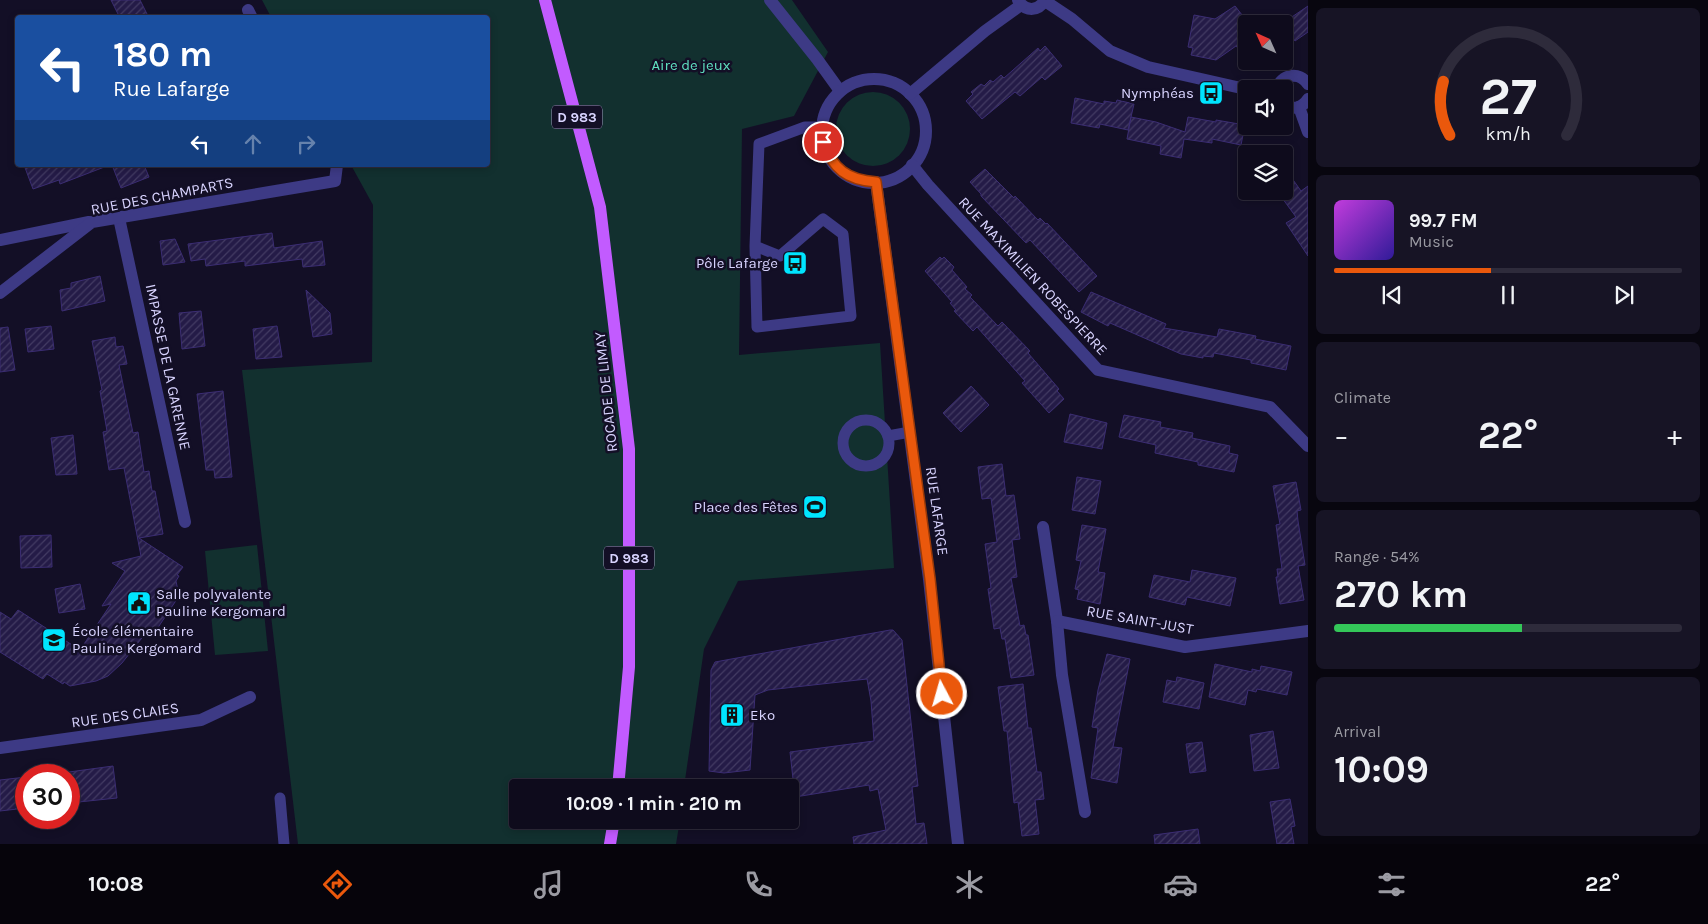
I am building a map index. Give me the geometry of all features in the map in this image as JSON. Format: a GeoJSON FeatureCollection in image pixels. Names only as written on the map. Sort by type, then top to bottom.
{"type":"FeatureCollection","features":[{"type":"Feature","properties":{"kind":"main road","name":"ROCADE DE LIMAY"},"geometry":{"type":"LineString","coordinates":[[545,0],[600,207],[630,449],[630,667],[619,779]]}},
{"type":"Feature","properties":{"kind":"main road"},"geometry":{"type":"LineString","coordinates":[[610,844],[612,829]]}},
{"type":"Feature","properties":{"kind":"street"},"geometry":{"type":"LineString","coordinates":[[770,0],[840,91]]}},
{"type":"Feature","properties":{"kind":"street"},"geometry":{"type":"LineString","coordinates":[[910,94],[1020,2],[1029,9],[1034,9],[1042,5],[1045,0],[1072,19],[1110,51],[1148,67],[1238,86]]}},
{"type":"Feature","properties":{"kind":"street"},"geometry":{"type":"LineString","coordinates":[[1281,80],[1290,76],[1296,76],[1307,81]]}},
{"type":"Feature","properties":{"kind":"street"},"geometry":{"type":"LineString","coordinates":[[868,79],[884,79],[898,85],[910,94],[920,106],[925,121],[925,137],[921,152],[912,165],[902,174],[890,180],[876,182],[862,181],[848,176],[837,167],[828,155],[823,142],[822,127],[824,114],[840,91],[853,83],[868,79]]}},
{"type":"Feature","properties":{"kind":"street"},"geometry":{"type":"LineString","coordinates":[[1304,103],[1308,132]]}},
{"type":"Feature","properties":{"kind":"street","name":"RUE MAXIMILIEN ROBESPIERRE"},"geometry":{"type":"LineString","coordinates":[[912,165],[928,185],[1098,370],[1270,407],[1308,446]]}},
{"type":"Feature","properties":{"kind":"street","name":"RUE DES CHAMPARTS"},"geometry":{"type":"LineString","coordinates":[[0,293],[92,222],[335,181],[337,167]]}},
{"type":"Feature","properties":{"kind":"street","name":"RUE LAFARGE"},"geometry":{"type":"LineString","coordinates":[[876,182],[930,579],[958,844]]}},
{"type":"Feature","properties":{"kind":"street","name":"IMPASSE DE LA GARENNE"},"geometry":{"type":"LineString","coordinates":[[118,218],[185,522]]}},
{"type":"Feature","properties":{"kind":"street"},"geometry":{"type":"LineString","coordinates":[[0,240],[92,222]]}},
{"type":"Feature","properties":{"kind":"street"},"geometry":{"type":"LineString","coordinates":[[1043,527],[1057,621],[1062,675],[1085,812]]}},
{"type":"Feature","properties":{"kind":"street","name":"RUE SAINT-JUST"},"geometry":{"type":"LineString","coordinates":[[1057,621],[1185,647],[1308,631]]}},
{"type":"Feature","properties":{"kind":"street","name":"RUE DES CLAIES"},"geometry":{"type":"LineString","coordinates":[[0,748],[201,720],[250,697]]}},
{"type":"Feature","properties":{"kind":"lane"},"geometry":{"type":"LineString","coordinates":[[755,246],[780,256],[823,219],[843,234],[851,316],[757,327],[755,246],[759,144],[799,129],[822,127]]}},
{"type":"Feature","properties":{"kind":"lane"},"geometry":{"type":"LineString","coordinates":[[858,420],[873,420],[880,424],[888,436],[887,452],[883,458],[869,466],[861,466],[848,458],[842,443],[846,429],[858,420]]}},
{"type":"Feature","properties":{"kind":"lane"},"geometry":{"type":"LineString","coordinates":[[888,436],[910,432]]}},
{"type":"Feature","properties":{"kind":"lane"},"geometry":{"type":"LineString","coordinates":[[280,798],[284,844]]}},
{"type":"Feature","properties":{"kind":"green space","name":"Aire de jeux"},"geometry":{"type":"Polygon","coordinates":[[[262,0],[792,0],[828,52],[794,116],[742,129],[739,355],[880,343],[894,568],[738,581],[704,649],[685,779],[509,779],[509,829],[678,829],[676,844],[298,844],[242,370],[372,362],[373,205],[352,167],[490,167],[490,15],[270,15],[262,0]]]}},
{"type":"Feature","properties":{"kind":"green space"},"geometry":{"type":"Polygon","coordinates":[[[873,92],[887,95],[899,103],[907,115],[910,129],[907,143],[899,155],[887,163],[873,166],[859,163],[847,155],[839,143],[836,129],[839,115],[847,103],[859,95],[873,92]]]}},
{"type":"Feature","properties":{"kind":"green space"},"geometry":{"type":"Polygon","coordinates":[[[257,545],[268,651],[215,655],[205,551],[257,545]]]}},
{"type":"Feature","properties":{"kind":"building"},"geometry":{"type":"Polygon","coordinates":[[[111,0],[140,0],[148,15],[118,15],[111,0]]]}},
{"type":"Feature","properties":{"kind":"building"},"geometry":{"type":"Polygon","coordinates":[[[1235,6],[1242,15],[1238,15],[1238,48],[1236,46],[1216,60],[1191,55],[1193,48],[1188,47],[1194,15],[1215,19],[1235,6]]]}},
{"type":"Feature","properties":{"kind":"building"},"geometry":{"type":"Polygon","coordinates":[[[1308,6],[1308,32],[1295,41],[1293,38],[1293,16],[1308,6]]]}},
{"type":"Feature","properties":{"kind":"building"},"geometry":{"type":"Polygon","coordinates":[[[1045,46],[1062,66],[1045,80],[1042,77],[1020,96],[1015,92],[982,119],[966,101],[973,94],[971,92],[981,84],[984,86],[990,80],[993,82],[1001,75],[1004,78],[1038,48],[1040,51],[1045,46]]]}},
{"type":"Feature","properties":{"kind":"building"},"geometry":{"type":"Polygon","coordinates":[[[1075,98],[1104,104],[1104,101],[1116,103],[1117,100],[1134,104],[1128,130],[1100,124],[1099,128],[1071,123],[1075,98]]]}},
{"type":"Feature","properties":{"kind":"building"},"geometry":{"type":"Polygon","coordinates":[[[1131,117],[1156,122],[1185,132],[1188,117],[1216,122],[1216,120],[1238,124],[1238,135],[1243,135],[1241,145],[1212,139],[1212,143],[1184,139],[1181,158],[1160,154],[1161,146],[1127,139],[1131,117]]]}},
{"type":"Feature","properties":{"kind":"building"},"geometry":{"type":"Polygon","coordinates":[[[25,167],[104,167],[60,184],[59,180],[33,189],[25,167]]]}},
{"type":"Feature","properties":{"kind":"building"},"geometry":{"type":"Polygon","coordinates":[[[113,167],[145,167],[149,177],[121,188],[113,167]]]}},
{"type":"Feature","properties":{"kind":"building"},"geometry":{"type":"Polygon","coordinates":[[[985,169],[1038,220],[1040,218],[1047,223],[1097,276],[1079,292],[1030,240],[1026,243],[970,182],[985,169]]]}},
{"type":"Feature","properties":{"kind":"building"},"geometry":{"type":"Polygon","coordinates":[[[1293,180],[1301,191],[1308,186],[1308,256],[1286,223],[1296,217],[1284,200],[1293,200],[1293,180]]]}},
{"type":"Feature","properties":{"kind":"building"},"geometry":{"type":"Polygon","coordinates":[[[272,233],[274,248],[322,241],[325,265],[303,267],[302,259],[245,266],[245,261],[206,266],[205,259],[191,261],[188,244],[272,233]]]}},
{"type":"Feature","properties":{"kind":"building"},"geometry":{"type":"Polygon","coordinates":[[[175,239],[185,262],[163,265],[160,241],[175,239]]]}},
{"type":"Feature","properties":{"kind":"building"},"geometry":{"type":"Polygon","coordinates":[[[940,257],[942,259],[944,257],[954,267],[952,270],[967,287],[965,289],[972,295],[970,297],[998,326],[1002,322],[1030,351],[1028,353],[1059,389],[1057,391],[1064,399],[1049,413],[1022,383],[1025,381],[977,327],[973,331],[954,311],[956,310],[950,303],[952,302],[925,271],[940,257]]]}},
{"type":"Feature","properties":{"kind":"building"},"geometry":{"type":"Polygon","coordinates":[[[100,276],[105,301],[62,311],[60,290],[71,288],[71,283],[100,276]]]}},
{"type":"Feature","properties":{"kind":"building"},"geometry":{"type":"Polygon","coordinates":[[[306,290],[330,313],[332,334],[313,337],[306,290]]]}},
{"type":"Feature","properties":{"kind":"building"},"geometry":{"type":"Polygon","coordinates":[[[1091,292],[1166,324],[1164,328],[1217,337],[1219,329],[1256,336],[1255,339],[1291,346],[1286,370],[1251,363],[1251,360],[1214,353],[1213,357],[1203,356],[1203,358],[1181,354],[1110,323],[1108,326],[1081,312],[1091,292]]]}},
{"type":"Feature","properties":{"kind":"building"},"geometry":{"type":"Polygon","coordinates":[[[201,311],[205,346],[182,349],[179,313],[201,311]]]}},
{"type":"Feature","properties":{"kind":"building"},"geometry":{"type":"Polygon","coordinates":[[[51,326],[54,349],[28,352],[25,329],[51,326]]]}},
{"type":"Feature","properties":{"kind":"building"},"geometry":{"type":"Polygon","coordinates":[[[277,326],[282,357],[256,359],[253,329],[277,326]]]}},
{"type":"Feature","properties":{"kind":"building"},"geometry":{"type":"Polygon","coordinates":[[[8,327],[15,370],[0,372],[0,328],[8,327]]]}},
{"type":"Feature","properties":{"kind":"building"},"geometry":{"type":"Polygon","coordinates":[[[115,337],[116,347],[123,346],[127,364],[119,365],[133,433],[138,432],[144,472],[149,471],[152,491],[155,491],[163,534],[139,538],[183,567],[177,575],[179,576],[176,581],[179,596],[155,632],[145,634],[122,663],[108,676],[96,681],[70,686],[47,674],[43,679],[0,652],[0,612],[11,619],[18,610],[80,650],[111,604],[102,606],[125,571],[112,563],[141,556],[124,468],[109,470],[103,432],[107,431],[100,391],[102,390],[92,341],[115,337]]]}},
{"type":"Feature","properties":{"kind":"building"},"geometry":{"type":"Polygon","coordinates":[[[971,386],[989,405],[961,432],[943,413],[971,386]]]}},
{"type":"Feature","properties":{"kind":"building"},"geometry":{"type":"Polygon","coordinates":[[[223,391],[232,477],[215,478],[214,470],[206,470],[197,394],[223,391]]]}},
{"type":"Feature","properties":{"kind":"building"},"geometry":{"type":"Polygon","coordinates":[[[1070,414],[1107,423],[1102,449],[1064,442],[1070,414]]]}},
{"type":"Feature","properties":{"kind":"building"},"geometry":{"type":"Polygon","coordinates":[[[1124,415],[1161,422],[1160,427],[1193,433],[1192,438],[1230,446],[1229,453],[1238,455],[1234,472],[1198,465],[1198,462],[1155,453],[1156,445],[1119,437],[1124,415]]]}},
{"type":"Feature","properties":{"kind":"building"},"geometry":{"type":"Polygon","coordinates":[[[73,435],[77,474],[56,475],[51,438],[73,435]]]}},
{"type":"Feature","properties":{"kind":"building"},"geometry":{"type":"Polygon","coordinates":[[[1002,464],[1006,496],[1014,495],[1020,539],[1012,540],[1017,577],[1011,578],[1020,626],[1024,625],[1026,635],[1028,635],[1034,675],[1011,678],[1005,639],[1002,639],[1000,628],[994,629],[988,589],[991,588],[985,544],[997,542],[991,498],[982,499],[978,467],[1002,464]]]}},
{"type":"Feature","properties":{"kind":"building"},"geometry":{"type":"Polygon","coordinates":[[[1077,477],[1101,481],[1095,514],[1072,510],[1077,477]]]}},
{"type":"Feature","properties":{"kind":"building"},"geometry":{"type":"Polygon","coordinates":[[[1296,482],[1301,510],[1297,511],[1298,521],[1305,565],[1298,566],[1304,600],[1280,604],[1276,577],[1278,577],[1277,569],[1282,569],[1276,525],[1280,524],[1273,486],[1296,482]]]}},
{"type":"Feature","properties":{"kind":"building"},"geometry":{"type":"Polygon","coordinates":[[[1082,525],[1106,529],[1098,572],[1105,573],[1100,604],[1077,599],[1079,590],[1075,589],[1081,561],[1076,560],[1082,525]]]}},
{"type":"Feature","properties":{"kind":"building"},"geometry":{"type":"Polygon","coordinates":[[[51,535],[52,567],[21,568],[20,536],[51,535]]]}},
{"type":"Feature","properties":{"kind":"building"},"geometry":{"type":"Polygon","coordinates":[[[1192,570],[1236,578],[1230,606],[1187,597],[1185,605],[1149,597],[1154,575],[1190,582],[1192,570]]]}},
{"type":"Feature","properties":{"kind":"building"},"geometry":{"type":"Polygon","coordinates":[[[80,584],[85,609],[59,613],[55,589],[80,584]]]}},
{"type":"Feature","properties":{"kind":"building","name":"Eko"},"geometry":{"type":"Polygon","coordinates":[[[893,630],[902,640],[918,786],[912,787],[916,824],[924,823],[927,844],[854,844],[853,837],[886,830],[878,789],[870,791],[869,785],[799,796],[799,779],[793,779],[790,752],[874,741],[871,701],[867,679],[768,690],[755,695],[750,770],[724,773],[709,771],[711,670],[715,662],[893,630]]]}},
{"type":"Feature","properties":{"kind":"building"},"geometry":{"type":"Polygon","coordinates":[[[1107,654],[1130,659],[1113,747],[1122,748],[1117,783],[1091,778],[1098,728],[1092,727],[1098,690],[1107,654]]]}},
{"type":"Feature","properties":{"kind":"building"},"geometry":{"type":"Polygon","coordinates":[[[1215,664],[1252,672],[1252,669],[1260,671],[1261,666],[1292,672],[1287,695],[1257,689],[1256,692],[1248,690],[1245,705],[1209,697],[1215,664]]]}},
{"type":"Feature","properties":{"kind":"building"},"geometry":{"type":"Polygon","coordinates":[[[1177,677],[1204,683],[1199,709],[1163,702],[1167,680],[1176,682],[1177,677]]]}},
{"type":"Feature","properties":{"kind":"building"},"geometry":{"type":"Polygon","coordinates":[[[1023,684],[1028,728],[1031,728],[1037,772],[1041,772],[1044,799],[1035,800],[1039,834],[1022,836],[1018,802],[1014,803],[1007,731],[1004,731],[998,687],[1023,684]]]}},
{"type":"Feature","properties":{"kind":"building"},"geometry":{"type":"Polygon","coordinates":[[[1273,731],[1279,768],[1254,771],[1250,735],[1273,731]]]}},
{"type":"Feature","properties":{"kind":"building"},"geometry":{"type":"Polygon","coordinates":[[[1202,742],[1206,771],[1190,773],[1186,744],[1202,742]]]}},
{"type":"Feature","properties":{"kind":"building"},"geometry":{"type":"Polygon","coordinates":[[[113,766],[117,798],[80,802],[80,770],[113,766]]]}},
{"type":"Feature","properties":{"kind":"building"},"geometry":{"type":"Polygon","coordinates":[[[15,778],[15,809],[0,811],[0,780],[15,778]]]}},
{"type":"Feature","properties":{"kind":"building"},"geometry":{"type":"Polygon","coordinates":[[[1290,799],[1295,826],[1291,827],[1294,844],[1277,844],[1270,802],[1290,799]]]}},
{"type":"Feature","properties":{"kind":"building"},"geometry":{"type":"Polygon","coordinates":[[[1198,829],[1200,844],[1155,844],[1154,835],[1198,829]]]}},
{"type":"Feature","properties":{"kind":"place","name":"Nymphéas"},"geometry":{"type":"Point","coordinates":[1211,93]}},
{"type":"Feature","properties":{"kind":"place","name":"Pôle Lafarge"},"geometry":{"type":"Point","coordinates":[795,263]}},
{"type":"Feature","properties":{"kind":"place","name":"Place des Fêtes"},"geometry":{"type":"Point","coordinates":[815,507]}},
{"type":"Feature","properties":{"kind":"place","name":"Salle polyvalente Pauline Kergomard"},"geometry":{"type":"Point","coordinates":[139,603]}},
{"type":"Feature","properties":{"kind":"place","name":"École élémentaire Pauline Kergomard"},"geometry":{"type":"Point","coordinates":[54,640]}},
{"type":"Feature","properties":{"kind":"place","name":"Eko"},"geometry":{"type":"Point","coordinates":[732,715]}},
{"type":"Feature","properties":{"kind":"route"},"geometry":{"type":"LineString","coordinates":[[823,142],[828,155],[837,167],[848,176],[862,181],[876,182],[930,579],[942,694]]}}]}
